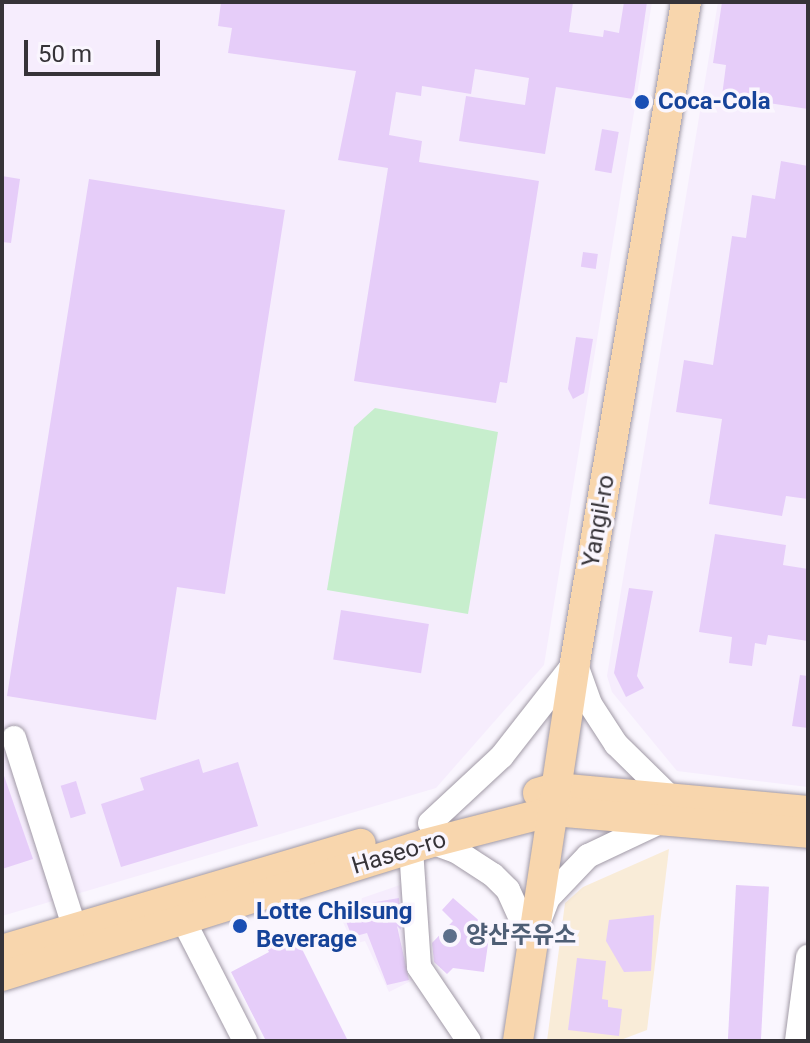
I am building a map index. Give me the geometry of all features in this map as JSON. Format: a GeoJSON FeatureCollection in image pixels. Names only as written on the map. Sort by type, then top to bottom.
{"type":"FeatureCollection","features":[{"type":"Feature","properties":{"kind":"main road","name":"Yangil-ro"},"geometry":{"type":"LineString","coordinates":[[518,1041],[575,662],[686,2]]}},
{"type":"Feature","properties":{"kind":"main road","name":"Haseo-ro"},"geometry":{"type":"LineString","coordinates":[[2,950],[79,939],[554,800],[667,808],[808,811]]}},
{"type":"Feature","properties":{"kind":"main road","name":"Haseo-ro"},"geometry":{"type":"LineString","coordinates":[[667,808],[808,833]]}},
{"type":"Feature","properties":{"kind":"main road","name":"Haseo-ro"},"geometry":{"type":"LineString","coordinates":[[2,976],[79,939]]}},
{"type":"Feature","properties":{"kind":"street"},"geometry":{"type":"LineString","coordinates":[[531,941],[548,898],[588,856],[667,808],[616,744],[590,704],[575,662]]}},
{"type":"Feature","properties":{"kind":"street"},"geometry":{"type":"LineString","coordinates":[[469,1041],[419,967],[424,838],[502,756],[575,662]]}},
{"type":"Feature","properties":{"kind":"street"},"geometry":{"type":"LineString","coordinates":[[14,738],[79,939]]}},
{"type":"Feature","properties":{"kind":"street"},"geometry":{"type":"LineString","coordinates":[[424,838],[456,851],[493,875],[508,890],[531,941]]}},
{"type":"Feature","properties":{"kind":"street"},"geometry":{"type":"LineString","coordinates":[[178,909],[245,1041]]}},
{"type":"Feature","properties":{"kind":"street"},"geometry":{"type":"LineString","coordinates":[[797,1041],[808,957]]}},
{"type":"Feature","properties":{"kind":"shaded area"},"geometry":{"type":"Polygon","coordinates":[[[2,2],[652,2],[544,665],[436,788],[2,916],[2,2]]]}},
{"type":"Feature","properties":{"kind":"shaded area"},"geometry":{"type":"Polygon","coordinates":[[[718,2],[808,2],[808,787],[677,771],[612,692],[607,676],[718,2]]]}},
{"type":"Feature","properties":{"kind":"shaded area"},"geometry":{"type":"Polygon","coordinates":[[[669,849],[647,1030],[618,1041],[547,1041],[565,903],[583,887],[669,849]]]}},
{"type":"Feature","properties":{"kind":"shaded area"},"geometry":{"type":"Polygon","coordinates":[[[403,884],[415,979],[389,992],[365,941],[353,944],[336,907],[403,884]]]}},
{"type":"Feature","properties":{"kind":"green space"},"geometry":{"type":"Polygon","coordinates":[[[375,408],[498,432],[468,614],[327,590],[354,427],[375,408]]]}},
{"type":"Feature","properties":{"kind":"building"},"geometry":{"type":"Polygon","coordinates":[[[221,2],[573,2],[569,32],[603,37],[604,30],[619,33],[624,2],[647,2],[633,99],[556,87],[545,154],[459,141],[466,96],[525,105],[529,78],[475,69],[471,94],[422,86],[421,96],[396,92],[389,135],[422,141],[419,162],[539,181],[507,383],[500,382],[496,403],[354,381],[388,168],[338,160],[356,71],[228,53],[232,28],[218,26],[221,2]]]}},
{"type":"Feature","properties":{"kind":"building"},"geometry":{"type":"Polygon","coordinates":[[[722,2],[808,2],[808,109],[722,96],[726,65],[713,63],[722,2]]]}},
{"type":"Feature","properties":{"kind":"building"},"geometry":{"type":"Polygon","coordinates":[[[602,129],[619,132],[611,173],[595,170],[602,129]]]}},
{"type":"Feature","properties":{"kind":"building"},"geometry":{"type":"Polygon","coordinates":[[[781,161],[808,166],[808,499],[786,496],[782,516],[709,504],[722,419],[676,412],[684,360],[713,365],[732,236],[746,238],[752,195],[775,199],[781,161]]]}},
{"type":"Feature","properties":{"kind":"building"},"geometry":{"type":"Polygon","coordinates":[[[2,176],[20,179],[11,243],[2,242],[2,176]]]}},
{"type":"Feature","properties":{"kind":"building"},"geometry":{"type":"Polygon","coordinates":[[[89,179],[285,210],[225,594],[177,587],[156,720],[7,696],[89,179]]]}},
{"type":"Feature","properties":{"kind":"building"},"geometry":{"type":"Polygon","coordinates":[[[583,252],[598,254],[596,269],[581,267],[583,252]]]}},
{"type":"Feature","properties":{"kind":"building"},"geometry":{"type":"Polygon","coordinates":[[[576,337],[593,339],[584,393],[573,399],[568,389],[576,337]]]}},
{"type":"Feature","properties":{"kind":"building"},"geometry":{"type":"Polygon","coordinates":[[[715,534],[786,545],[783,565],[808,569],[808,641],[768,635],[766,645],[755,643],[752,666],[729,663],[732,637],[699,632],[715,534]]]}},
{"type":"Feature","properties":{"kind":"building"},"geometry":{"type":"Polygon","coordinates":[[[629,588],[653,591],[637,676],[644,688],[626,697],[614,673],[629,588]]]}},
{"type":"Feature","properties":{"kind":"building"},"geometry":{"type":"Polygon","coordinates":[[[341,610],[429,624],[421,673],[333,659],[341,610]]]}},
{"type":"Feature","properties":{"kind":"building"},"geometry":{"type":"Polygon","coordinates":[[[800,675],[808,676],[808,728],[792,726],[800,675]]]}},
{"type":"Feature","properties":{"kind":"building"},"geometry":{"type":"Polygon","coordinates":[[[199,759],[203,773],[238,762],[258,826],[121,867],[101,804],[144,790],[140,778],[199,759]]]}},
{"type":"Feature","properties":{"kind":"building"},"geometry":{"type":"Polygon","coordinates":[[[2,770],[33,859],[2,869],[2,770]]]}},
{"type":"Feature","properties":{"kind":"building"},"geometry":{"type":"Polygon","coordinates":[[[76,781],[86,814],[71,818],[61,786],[76,781]]]}},
{"type":"Feature","properties":{"kind":"building"},"geometry":{"type":"Polygon","coordinates":[[[736,885],[769,887],[761,1041],[728,1041],[736,885]]]}},
{"type":"Feature","properties":{"kind":"building"},"geometry":{"type":"Polygon","coordinates":[[[399,898],[401,930],[397,926],[409,980],[387,985],[367,933],[352,937],[341,908],[399,898]]]}},
{"type":"Feature","properties":{"kind":"building"},"geometry":{"type":"Polygon","coordinates":[[[453,898],[490,930],[484,972],[453,968],[447,974],[434,962],[432,943],[453,921],[442,910],[453,898]]]}},
{"type":"Feature","properties":{"kind":"building"},"geometry":{"type":"Polygon","coordinates":[[[654,915],[651,971],[624,972],[606,941],[609,920],[654,915]]]}},
{"type":"Feature","properties":{"kind":"building"},"geometry":{"type":"Polygon","coordinates":[[[293,931],[348,1041],[266,1041],[231,972],[269,952],[266,946],[293,931]]]}},
{"type":"Feature","properties":{"kind":"building"},"geometry":{"type":"Polygon","coordinates":[[[577,958],[606,961],[602,999],[608,1000],[608,1007],[622,1009],[619,1036],[568,1030],[577,958]]]}},
{"type":"Feature","properties":{"kind":"place","name":"Coca-Cola"},"geometry":{"type":"Point","coordinates":[642,102]}},
{"type":"Feature","properties":{"kind":"place","name":"Lotte Chilsung Beverage"},"geometry":{"type":"Point","coordinates":[240,926]}},
{"type":"Feature","properties":{"kind":"place","name":"양산주유소"},"geometry":{"type":"Point","coordinates":[450,936]}}]}
